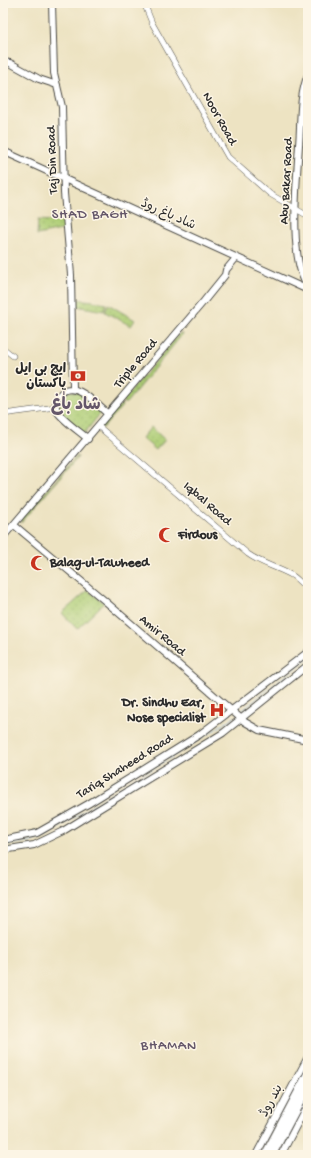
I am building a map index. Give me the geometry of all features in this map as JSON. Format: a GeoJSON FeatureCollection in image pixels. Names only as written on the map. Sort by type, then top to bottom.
{"type":"FeatureCollection","features":[{"type":"Feature","properties":{"kind":"highway"},"geometry":{"type":"LineString","coordinates":[[265,1155],[308,1073]]}},
{"type":"Feature","properties":{"kind":"highway"},"geometry":{"type":"LineString","coordinates":[[272,1155],[308,1087]]}},
{"type":"Feature","properties":{"kind":"main road","name":"Taj Din Road"},"geometry":{"type":"LineString","coordinates":[[52,3],[54,73],[62,107],[63,180],[71,275],[73,389]]}},
{"type":"Feature","properties":{"kind":"main road"},"geometry":{"type":"LineString","coordinates":[[3,62],[10,63],[39,79],[57,85]]}},
{"type":"Feature","properties":{"kind":"main road","name":"Abu Bakar Road"},"geometry":{"type":"LineString","coordinates":[[308,75],[302,101],[297,208],[298,232],[308,280]]}},
{"type":"Feature","properties":{"kind":"main road","name":"Abu Bakar Road"},"geometry":{"type":"LineString","coordinates":[[308,84],[305,101],[295,232],[298,255],[308,289]]}},
{"type":"Feature","properties":{"kind":"main road","name":"شاد باغ روڈ"},"geometry":{"type":"LineString","coordinates":[[3,151],[63,180],[308,289]]}},
{"type":"Feature","properties":{"kind":"main road","name":"Triple Road"},"geometry":{"type":"LineString","coordinates":[[3,537],[88,439],[225,275],[226,270],[236,258]]}},
{"type":"Feature","properties":{"kind":"main road"},"geometry":{"type":"LineString","coordinates":[[88,439],[60,415],[56,407],[59,396],[65,390],[73,389],[80,391],[108,414]]}},
{"type":"Feature","properties":{"kind":"main road","name":"Amir Road"},"geometry":{"type":"LineString","coordinates":[[14,525],[106,601],[240,718],[259,730],[308,740]]}},
{"type":"Feature","properties":{"kind":"main road","name":"Tariq Shaheed Road"},"geometry":{"type":"LineString","coordinates":[[3,840],[32,835],[44,829],[199,735],[233,712],[308,652]]}},
{"type":"Feature","properties":{"kind":"main road","name":"Tariq Shaheed Road"},"geometry":{"type":"LineString","coordinates":[[3,850],[27,847],[48,839],[207,743],[308,665]]}},
{"type":"Feature","properties":{"kind":"main road","name":"بند روڈ"},"geometry":{"type":"LineString","coordinates":[[256,1155],[308,1057]]}},
{"type":"Feature","properties":{"kind":"main road"},"geometry":{"type":"LineString","coordinates":[[281,1155],[308,1103]]}},
{"type":"Feature","properties":{"kind":"street","name":"Noor Road"},"geometry":{"type":"LineString","coordinates":[[144,3],[152,23],[228,157],[270,194],[297,208],[308,216]]}},
{"type":"Feature","properties":{"kind":"street"},"geometry":{"type":"LineString","coordinates":[[3,348],[13,356]]}},
{"type":"Feature","properties":{"kind":"street"},"geometry":{"type":"LineString","coordinates":[[3,414],[56,407]]}},
{"type":"Feature","properties":{"kind":"street","name":"Iqbal Road"},"geometry":{"type":"LineString","coordinates":[[98,426],[248,554],[259,561],[293,577],[304,586],[308,587]]}},
{"type":"Feature","properties":{"kind":"green space"},"geometry":{"type":"Polygon","coordinates":[[[38,220],[66,222],[66,229],[37,235],[38,220]]]}},
{"type":"Feature","properties":{"kind":"green space"},"geometry":{"type":"Polygon","coordinates":[[[76,299],[106,304],[104,311],[76,306],[76,299]]]}},
{"type":"Feature","properties":{"kind":"green space"},"geometry":{"type":"Polygon","coordinates":[[[108,304],[135,320],[131,326],[105,312],[108,304]]]}},
{"type":"Feature","properties":{"kind":"green space"},"geometry":{"type":"Polygon","coordinates":[[[180,333],[182,334],[181,336],[126,403],[123,403],[123,400],[180,333]]]}},
{"type":"Feature","properties":{"kind":"green space"},"geometry":{"type":"Polygon","coordinates":[[[69,391],[78,392],[102,411],[84,434],[62,414],[59,408],[59,402],[69,391]]]}},
{"type":"Feature","properties":{"kind":"green space"},"geometry":{"type":"Polygon","coordinates":[[[121,404],[122,406],[103,428],[101,427],[121,404]]]}},
{"type":"Feature","properties":{"kind":"green space"},"geometry":{"type":"Polygon","coordinates":[[[151,427],[165,440],[156,450],[142,438],[151,427]]]}},
{"type":"Feature","properties":{"kind":"green space"},"geometry":{"type":"Polygon","coordinates":[[[77,456],[78,457],[21,523],[21,520],[77,456]]]}},
{"type":"Feature","properties":{"kind":"green space"},"geometry":{"type":"Polygon","coordinates":[[[88,590],[104,603],[77,629],[62,613],[88,590]]]}},
{"type":"Feature","properties":{"kind":"waterway"},"geometry":{"type":"LineString","coordinates":[[239,713],[308,658]]}},
{"type":"Feature","properties":{"kind":"waterway"},"geometry":{"type":"LineString","coordinates":[[3,845],[29,841],[45,836],[235,717]]}},
{"type":"Feature","properties":{"kind":"place","name":"ایچ بی ایل پاکستان"},"geometry":{"type":"Point","coordinates":[78,376]}},
{"type":"Feature","properties":{"kind":"place","name":"Firdous"},"geometry":{"type":"Point","coordinates":[166,535]}},
{"type":"Feature","properties":{"kind":"place","name":"Balag-ul-Tawheed"},"geometry":{"type":"Point","coordinates":[38,563]}},
{"type":"Feature","properties":{"kind":"place","name":"Dr. Sindhu Ear, Nose specialist"},"geometry":{"type":"Point","coordinates":[217,710]}},
{"type":"Feature","properties":{"kind":"district","name":"SHAD BAGH"},"geometry":{"type":"Point","coordinates":[90,215]}},
{"type":"Feature","properties":{"kind":"district","name":"شاد باٰغ"},"geometry":{"type":"Point","coordinates":[76,406]}},
{"type":"Feature","properties":{"kind":"district","name":"BHAMAN"},"geometry":{"type":"Point","coordinates":[169,1046]}}]}
